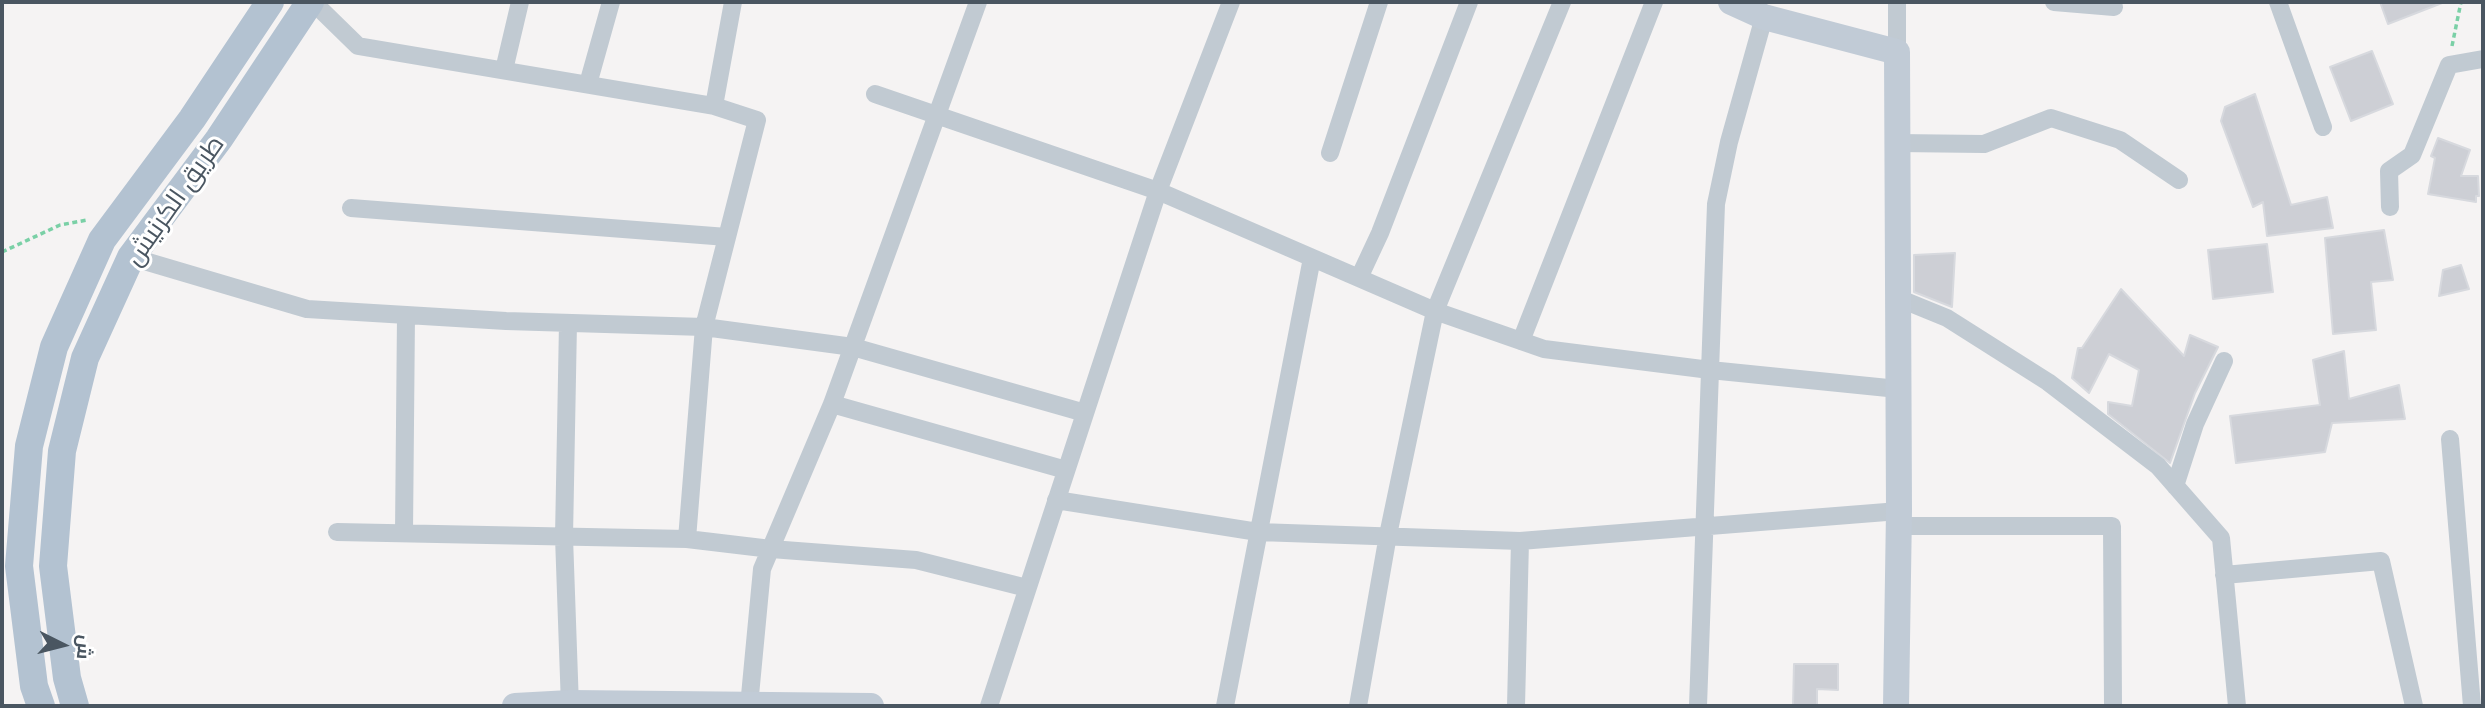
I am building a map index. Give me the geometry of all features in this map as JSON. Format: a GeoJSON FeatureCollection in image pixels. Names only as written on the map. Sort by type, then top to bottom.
{"type":"FeatureCollection","features":[{"type":"Feature","properties":{"kind":"main road","name":"طريق الكرنيش"},"geometry":{"type":"LineString","coordinates":[[41,706],[34,686],[19,566],[29,446],[54,347],[102,240],[192,119],[270,2]]}},
{"type":"Feature","properties":{"kind":"main road","name":"طريق الكرنيش"},"geometry":{"type":"LineString","coordinates":[[75,706],[67,678],[53,566],[62,451],[85,358],[131,257],[219,139],[312,2]]}},
{"type":"Feature","properties":{"kind":"street"},"geometry":{"type":"LineString","coordinates":[[312,2],[358,46],[714,106],[757,120],[704,327],[688,539]]}},
{"type":"Feature","properties":{"kind":"street"},"geometry":{"type":"LineString","coordinates":[[504,70],[520,2]]}},
{"type":"Feature","properties":{"kind":"street"},"geometry":{"type":"LineString","coordinates":[[588,84],[611,2]]}},
{"type":"Feature","properties":{"kind":"street"},"geometry":{"type":"LineString","coordinates":[[714,106],[733,2]]}},
{"type":"Feature","properties":{"kind":"street"},"geometry":{"type":"LineString","coordinates":[[749,706],[762,569],[831,404],[978,2]]}},
{"type":"Feature","properties":{"kind":"street"},"geometry":{"type":"LineString","coordinates":[[989,706],[1158,191],[1231,2]]}},
{"type":"Feature","properties":{"kind":"street"},"geometry":{"type":"LineString","coordinates":[[1330,153],[1379,2]]}},
{"type":"Feature","properties":{"kind":"street"},"geometry":{"type":"LineString","coordinates":[[1359,278],[1380,233],[1469,2]]}},
{"type":"Feature","properties":{"kind":"street"},"geometry":{"type":"LineString","coordinates":[[1358,706],[1388,535],[1435,311],[1562,2]]}},
{"type":"Feature","properties":{"kind":"street"},"geometry":{"type":"LineString","coordinates":[[1521,341],[1654,2]]}},
{"type":"Feature","properties":{"kind":"street"},"geometry":{"type":"LineString","coordinates":[[1731,2],[1764,17],[1897,52]]}},
{"type":"Feature","properties":{"kind":"street"},"geometry":{"type":"LineString","coordinates":[[1896,2],[1899,518],[1896,706]]}},
{"type":"Feature","properties":{"kind":"street"},"geometry":{"type":"LineString","coordinates":[[2054,2],[2115,7]]}},
{"type":"Feature","properties":{"kind":"street"},"geometry":{"type":"LineString","coordinates":[[2278,2],[2323,127]]}},
{"type":"Feature","properties":{"kind":"street"},"geometry":{"type":"LineString","coordinates":[[1698,706],[1716,205],[1729,142],[1764,17]]}},
{"type":"Feature","properties":{"kind":"street"},"geometry":{"type":"LineString","coordinates":[[2390,207],[2389,171],[2412,155],[2449,65],[2483,59]]}},
{"type":"Feature","properties":{"kind":"street"},"geometry":{"type":"LineString","coordinates":[[875,94],[1158,191],[1435,311],[1544,349],[1710,370],[1898,389]]}},
{"type":"Feature","properties":{"kind":"street"},"geometry":{"type":"LineString","coordinates":[[1897,143],[1984,144],[2051,118],[2120,140],[2179,180]]}},
{"type":"Feature","properties":{"kind":"street"},"geometry":{"type":"LineString","coordinates":[[351,208],[727,237]]}},
{"type":"Feature","properties":{"kind":"street"},"geometry":{"type":"LineString","coordinates":[[131,257],[307,309],[568,323],[704,327],[853,346],[1085,413]]}},
{"type":"Feature","properties":{"kind":"street"},"geometry":{"type":"LineString","coordinates":[[1225,706],[1311,258]]}},
{"type":"Feature","properties":{"kind":"street"},"geometry":{"type":"LineString","coordinates":[[1898,298],[1947,318],[2048,382],[2158,466],[2221,538],[2236,706]]}},
{"type":"Feature","properties":{"kind":"street"},"geometry":{"type":"LineString","coordinates":[[404,533],[406,315]]}},
{"type":"Feature","properties":{"kind":"street"},"geometry":{"type":"LineString","coordinates":[[568,323],[564,537],[570,705]]}},
{"type":"Feature","properties":{"kind":"street"},"geometry":{"type":"LineString","coordinates":[[2175,486],[2195,424],[2224,361]]}},
{"type":"Feature","properties":{"kind":"street"},"geometry":{"type":"LineString","coordinates":[[831,404],[1066,470]]}},
{"type":"Feature","properties":{"kind":"street"},"geometry":{"type":"LineString","coordinates":[[2450,439],[2472,706]]}},
{"type":"Feature","properties":{"kind":"street"},"geometry":{"type":"LineString","coordinates":[[1056,500],[1258,532],[1520,541],[1704,526],[1899,518],[2112,526],[2113,706]]}},
{"type":"Feature","properties":{"kind":"street"},"geometry":{"type":"LineString","coordinates":[[337,532],[688,539],[771,549],[916,560],[1027,588]]}},
{"type":"Feature","properties":{"kind":"street"},"geometry":{"type":"LineString","coordinates":[[1516,706],[1520,541]]}},
{"type":"Feature","properties":{"kind":"street"},"geometry":{"type":"LineString","coordinates":[[2224,575],[2381,561],[2414,706]]}},
{"type":"Feature","properties":{"kind":"street"},"geometry":{"type":"LineString","coordinates":[[516,706],[871,706]]}},
{"type":"Feature","properties":{"kind":"path"},"geometry":{"type":"LineString","coordinates":[[2449,65],[2461,2]]}},
{"type":"Feature","properties":{"kind":"path"},"geometry":{"type":"LineString","coordinates":[[2,252],[60,225],[94,219],[117,220]]}},
{"type":"Feature","properties":{"kind":"building"},"geometry":{"type":"Polygon","coordinates":[[[2380,2],[2442,2],[2442,3],[2388,24],[2380,2]]]}},
{"type":"Feature","properties":{"kind":"building"},"geometry":{"type":"Polygon","coordinates":[[[2372,51],[2393,104],[2351,121],[2330,67],[2372,51]]]}},
{"type":"Feature","properties":{"kind":"building"},"geometry":{"type":"Polygon","coordinates":[[[2255,94],[2291,205],[2327,197],[2333,228],[2267,236],[2263,202],[2253,207],[2221,121],[2225,107],[2255,94]]]}},
{"type":"Feature","properties":{"kind":"building"},"geometry":{"type":"Polygon","coordinates":[[[2438,138],[2470,150],[2461,176],[2478,176],[2479,196],[2476,196],[2476,202],[2428,194],[2435,158],[2431,156],[2438,138]]]}},
{"type":"Feature","properties":{"kind":"building"},"geometry":{"type":"Polygon","coordinates":[[[2384,230],[2393,280],[2371,282],[2376,330],[2333,334],[2325,238],[2384,230]]]}},
{"type":"Feature","properties":{"kind":"building"},"geometry":{"type":"Polygon","coordinates":[[[2267,244],[2273,292],[2213,299],[2208,250],[2267,244]]]}},
{"type":"Feature","properties":{"kind":"building"},"geometry":{"type":"Polygon","coordinates":[[[1955,253],[1952,307],[1914,292],[1914,255],[1955,253]]]}},
{"type":"Feature","properties":{"kind":"building"},"geometry":{"type":"Polygon","coordinates":[[[2461,265],[2469,289],[2439,296],[2443,270],[2461,265]]]}},
{"type":"Feature","properties":{"kind":"building"},"geometry":{"type":"Polygon","coordinates":[[[2121,289],[2184,356],[2190,335],[2218,347],[2195,393],[2170,463],[2108,414],[2108,402],[2132,406],[2139,370],[2109,354],[2089,393],[2072,378],[2078,348],[2082,348],[2121,289]]]}},
{"type":"Feature","properties":{"kind":"building"},"geometry":{"type":"Polygon","coordinates":[[[2344,351],[2349,399],[2399,385],[2405,419],[2332,423],[2325,452],[2236,463],[2230,416],[2320,405],[2313,360],[2344,351]]]}},
{"type":"Feature","properties":{"kind":"building"},"geometry":{"type":"Polygon","coordinates":[[[1794,664],[1838,664],[1838,690],[1817,689],[1817,706],[1793,706],[1794,664]]]}}]}
